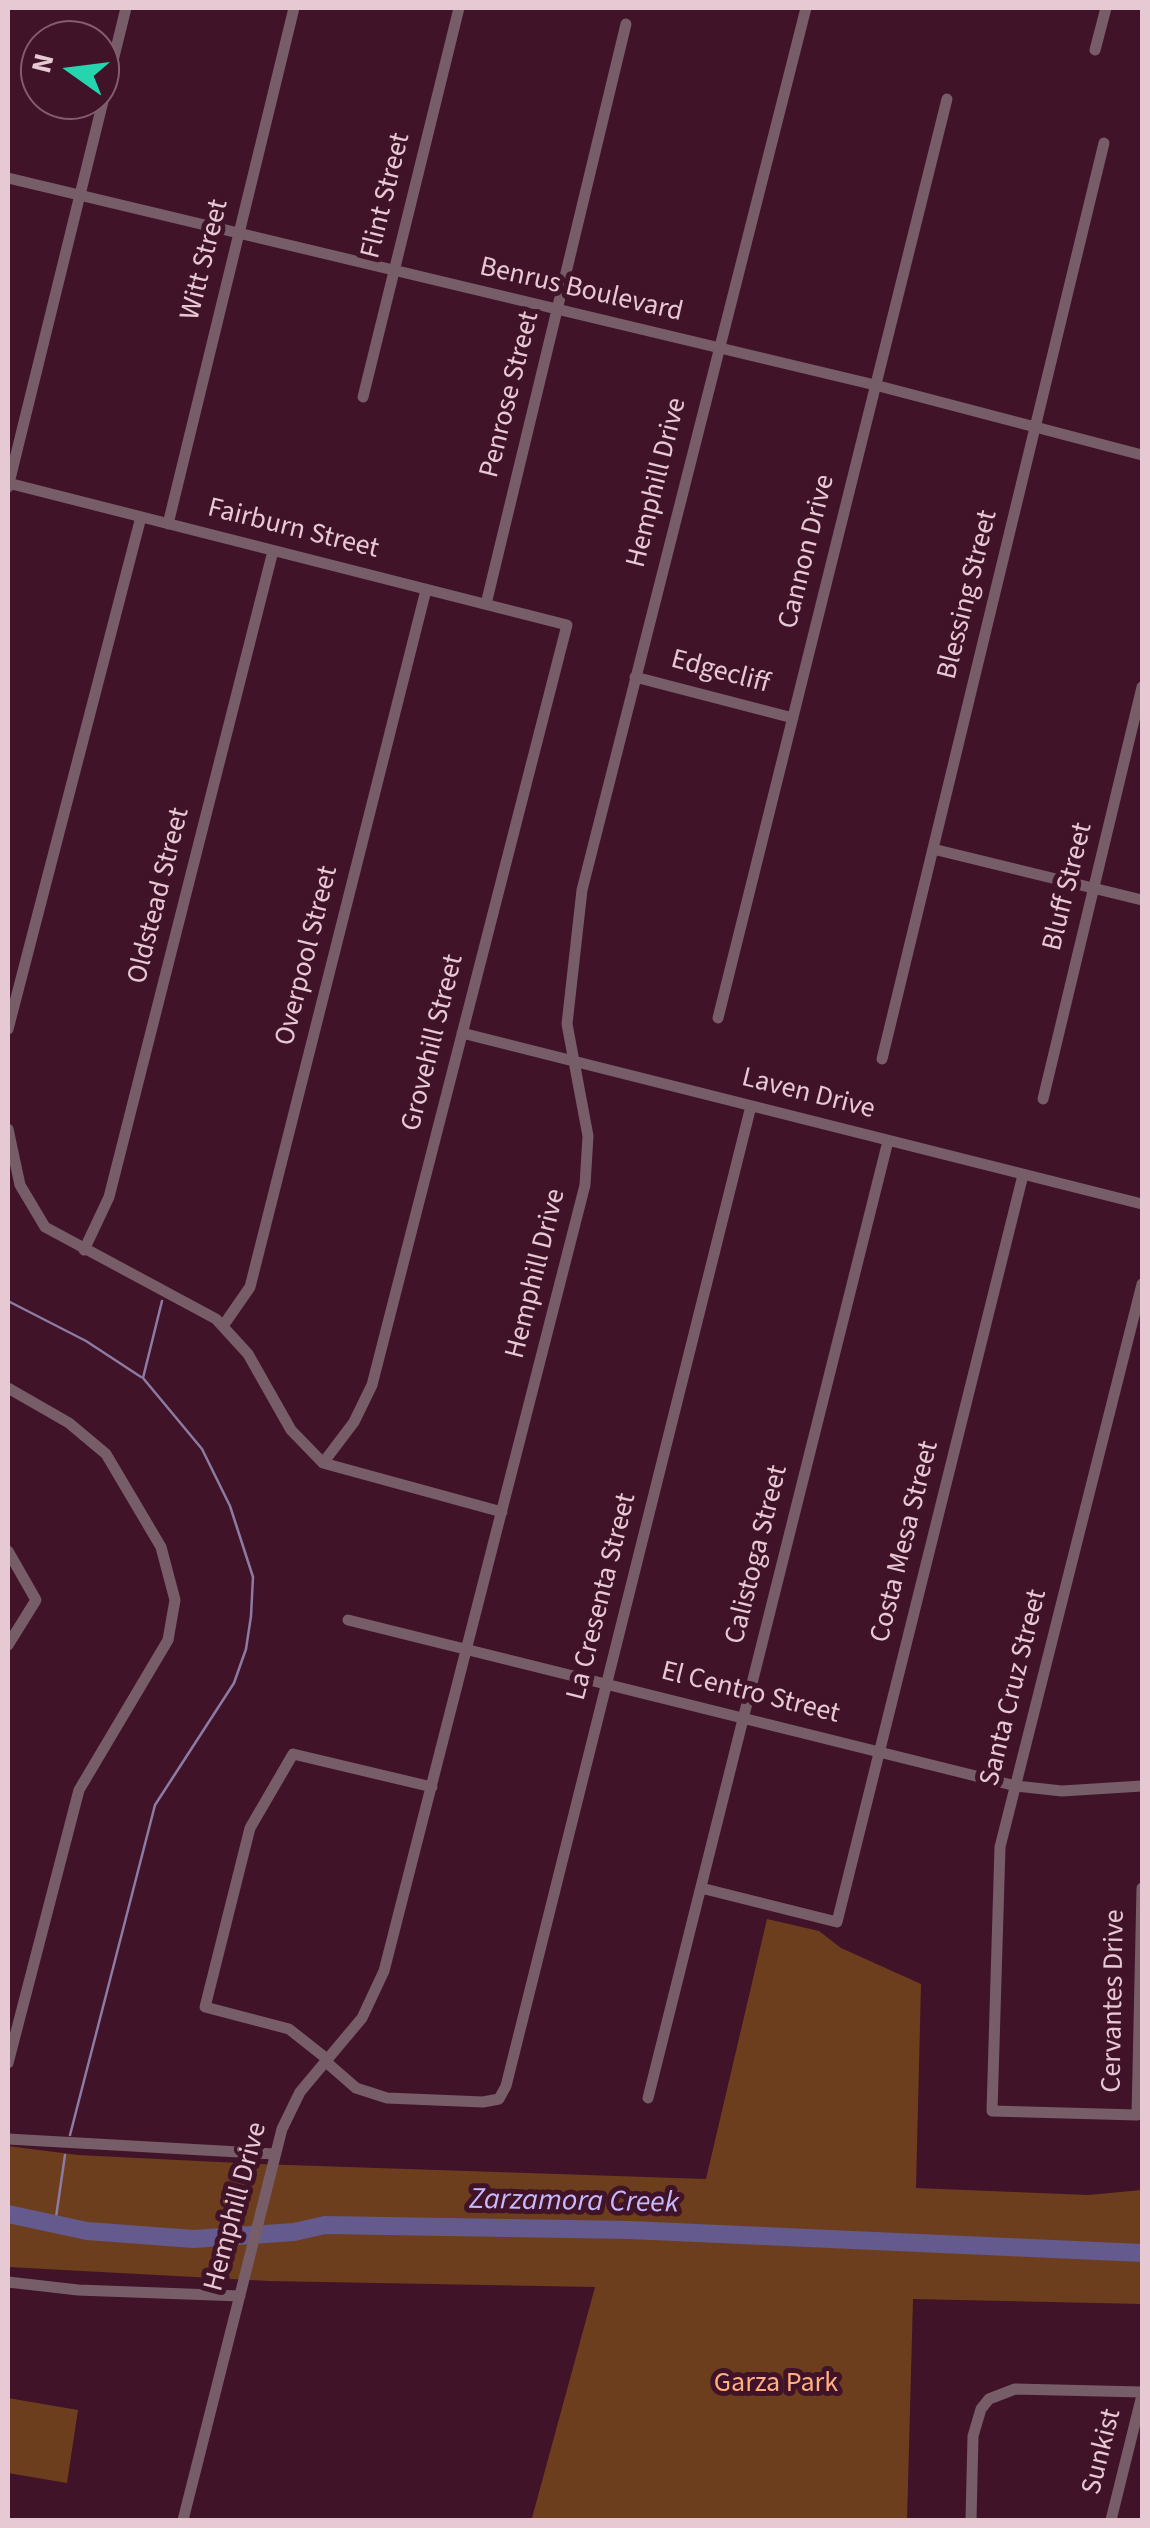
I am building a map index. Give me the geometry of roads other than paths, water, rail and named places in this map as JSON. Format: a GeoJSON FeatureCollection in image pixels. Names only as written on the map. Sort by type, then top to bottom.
{"type":"FeatureCollection","features":[{"type":"Feature","properties":{"kind":"street"},"geometry":{"type":"LineString","coordinates":[[8,484],[126,8]]}},
{"type":"Feature","properties":{"kind":"street","name":"Witt Street"},"geometry":{"type":"LineString","coordinates":[[168,524],[294,8]]}},
{"type":"Feature","properties":{"kind":"street","name":"Flint Street"},"geometry":{"type":"LineString","coordinates":[[363,397],[458,8]]}},
{"type":"Feature","properties":{"kind":"street","name":"Hemphill Drive"},"geometry":{"type":"LineString","coordinates":[[183,2520],[274,2154],[295,2101],[362,2018],[378,1988],[588,1169],[588,1136],[571,1062],[568,1008],[582,890],[716,348],[806,8]]}},
{"type":"Feature","properties":{"kind":"street"},"geometry":{"type":"LineString","coordinates":[[1094,50],[1106,8]]}},
{"type":"Feature","properties":{"kind":"street","name":"Penrose Street"},"geometry":{"type":"LineString","coordinates":[[486,604],[626,24]]}},
{"type":"Feature","properties":{"kind":"street","name":"Cannon Drive"},"geometry":{"type":"LineString","coordinates":[[718,1018],[948,99]]}},
{"type":"Feature","properties":{"kind":"street","name":"Blessing Street"},"geometry":{"type":"LineString","coordinates":[[882,1059],[1104,143]]}},
{"type":"Feature","properties":{"kind":"street","name":"Benrus Boulevard"},"geometry":{"type":"LineString","coordinates":[[8,178],[875,385],[1142,455]]}},
{"type":"Feature","properties":{"kind":"street","name":"Fairburn Street"},"geometry":{"type":"LineString","coordinates":[[8,484],[567,624]]}},
{"type":"Feature","properties":{"kind":"street"},"geometry":{"type":"LineString","coordinates":[[8,1029],[142,517]]}},
{"type":"Feature","properties":{"kind":"street","name":"Oldstead Street"},"geometry":{"type":"LineString","coordinates":[[84,1250],[109,1197],[273,551]]}},
{"type":"Feature","properties":{"kind":"street","name":"Overpool Street"},"geometry":{"type":"LineString","coordinates":[[223,1326],[250,1286],[426,590]]}},
{"type":"Feature","properties":{"kind":"street","name":"Grovehill Street"},"geometry":{"type":"LineString","coordinates":[[324,1463],[354,1422],[372,1385],[567,624]]}},
{"type":"Feature","properties":{"kind":"street","name":"Edgecliff"},"geometry":{"type":"LineString","coordinates":[[635,677],[792,718]]}},
{"type":"Feature","properties":{"kind":"street","name":"Bluff Street"},"geometry":{"type":"LineString","coordinates":[[1043,1099],[1142,687]]}},
{"type":"Feature","properties":{"kind":"street"},"geometry":{"type":"LineString","coordinates":[[933,849],[1142,900]]}},
{"type":"Feature","properties":{"kind":"street","name":"Laven Drive"},"geometry":{"type":"LineString","coordinates":[[462,1034],[1142,1204]]}},
{"type":"Feature","properties":{"kind":"street","name":"La Cresenta Street"},"geometry":{"type":"LineString","coordinates":[[326,2060],[356,2088],[379,2097],[483,2102],[499,2099],[751,1106]]}},
{"type":"Feature","properties":{"kind":"street"},"geometry":{"type":"LineString","coordinates":[[8,1129],[20,1184],[34,1214],[52,1232],[178,1295],[223,1326],[248,1354],[291,1430],[324,1463],[502,1512]]}},
{"type":"Feature","properties":{"kind":"street","name":"Calistoga Street"},"geometry":{"type":"LineString","coordinates":[[648,2098],[888,1140]]}},
{"type":"Feature","properties":{"kind":"street","name":"Costa Mesa Street"},"geometry":{"type":"LineString","coordinates":[[700,1888],[837,1922],[1023,1175]]}},
{"type":"Feature","properties":{"kind":"street","name":"Santa Cruz Street"},"geometry":{"type":"LineString","coordinates":[[1137,2115],[992,2111],[1000,1847],[1142,1284]]}},
{"type":"Feature","properties":{"kind":"street"},"geometry":{"type":"LineString","coordinates":[[8,1388],[69,1422],[106,1454],[161,1547],[172,1579],[175,1613],[168,1640],[79,1790],[8,2063]]}},
{"type":"Feature","properties":{"kind":"street"},"geometry":{"type":"LineString","coordinates":[[8,1552],[36,1600],[8,1645]]}},
{"type":"Feature","properties":{"kind":"street","name":"El Centro Street"},"geometry":{"type":"LineString","coordinates":[[348,1620],[1016,1786],[1062,1791],[1142,1786]]}},
{"type":"Feature","properties":{"kind":"street"},"geometry":{"type":"LineString","coordinates":[[326,2060],[300,2034],[278,2024],[205,2007],[250,1828],[294,1754],[432,1788]]}},
{"type":"Feature","properties":{"kind":"street","name":"Cervantes Drive"},"geometry":{"type":"LineString","coordinates":[[1137,2115],[1142,1888]]}},
{"type":"Feature","properties":{"kind":"street"},"geometry":{"type":"LineString","coordinates":[[8,2139],[274,2154]]}},
{"type":"Feature","properties":{"kind":"street"},"geometry":{"type":"LineString","coordinates":[[8,2282],[78,2290],[240,2296]]}},
{"type":"Feature","properties":{"kind":"street"},"geometry":{"type":"LineString","coordinates":[[971,2520],[973,2436],[981,2408],[989,2399],[1014,2389],[1142,2393]]}},
{"type":"Feature","properties":{"kind":"street","name":"Sunkist"},"geometry":{"type":"LineString","coordinates":[[1111,2520],[1142,2393]]}},
{"type":"Feature","properties":{"kind":"waterway"},"geometry":{"type":"LineString","coordinates":[[8,1301],[86,1341],[141,1377]]}},
{"type":"Feature","properties":{"kind":"waterway"},"geometry":{"type":"LineString","coordinates":[[70,2135],[155,1805],[234,1683],[246,1649],[251,1616],[253,1577],[230,1506],[202,1449],[143,1378],[162,1301]]}},
{"type":"Feature","properties":{"kind":"waterway"},"geometry":{"type":"LineString","coordinates":[[55,2224],[65,2155]]}},
{"type":"Feature","properties":{"kind":"waterway","name":"Zarzamora Creek"},"geometry":{"type":"LineString","coordinates":[[8,2214],[87,2231],[194,2239],[294,2232],[325,2225],[630,2230],[1142,2253]]}},
{"type":"Feature","properties":{"kind":"park label","name":"Garza Park"},"geometry":{"type":"Point","coordinates":[776,2385]}}]}
